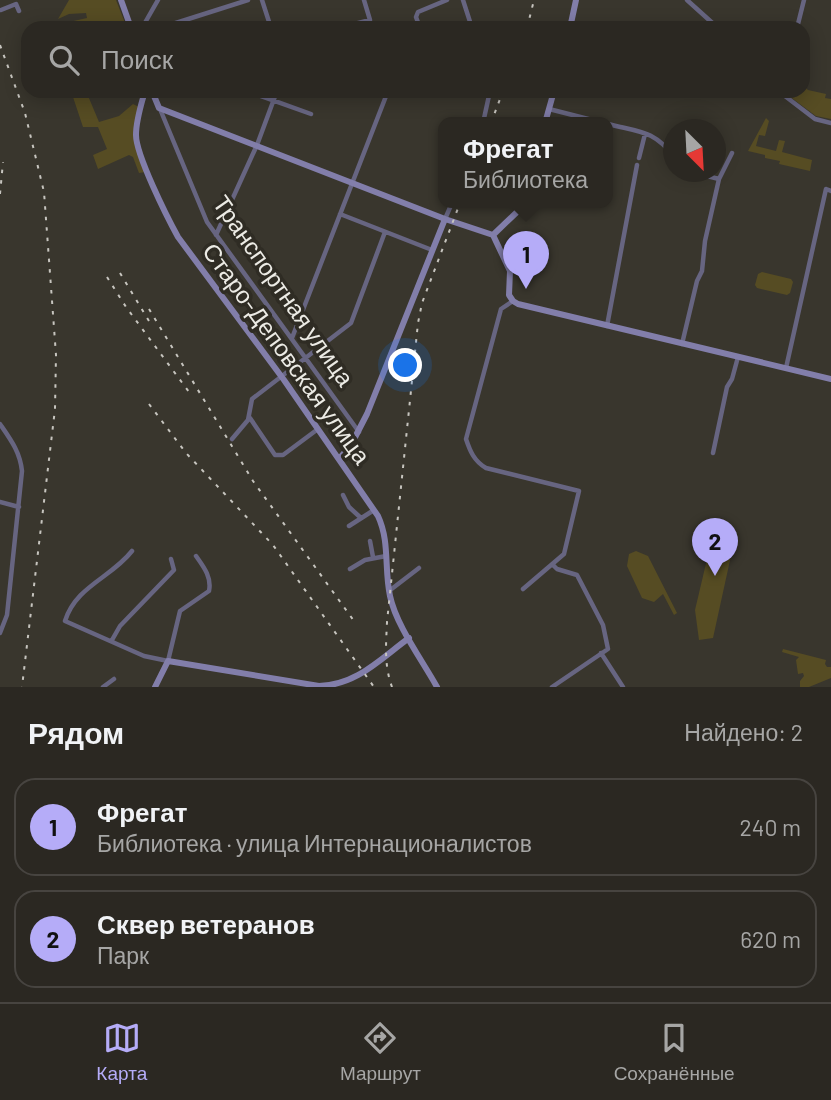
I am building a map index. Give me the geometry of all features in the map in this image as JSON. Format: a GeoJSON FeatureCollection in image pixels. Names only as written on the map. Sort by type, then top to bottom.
{"type":"FeatureCollection","features":[{"type":"Feature","properties":{"kind":"street"},"geometry":{"type":"LineString","coordinates":[[121,0],[128,21]]}},
{"type":"Feature","properties":{"kind":"street"},"geometry":{"type":"LineString","coordinates":[[146,21],[158,0]]}},
{"type":"Feature","properties":{"kind":"street"},"geometry":{"type":"LineString","coordinates":[[182,21],[248,0]]}},
{"type":"Feature","properties":{"kind":"street"},"geometry":{"type":"LineString","coordinates":[[262,0],[269,21]]}},
{"type":"Feature","properties":{"kind":"street"},"geometry":{"type":"LineString","coordinates":[[364,0],[370,20],[366,21]]}},
{"type":"Feature","properties":{"kind":"street"},"geometry":{"type":"LineString","coordinates":[[417,21],[418,12],[447,0]]}},
{"type":"Feature","properties":{"kind":"street"},"geometry":{"type":"LineString","coordinates":[[463,0],[470,21]]}},
{"type":"Feature","properties":{"kind":"street"},"geometry":{"type":"LineString","coordinates":[[571,21],[576,0]]}},
{"type":"Feature","properties":{"kind":"street"},"geometry":{"type":"LineString","coordinates":[[687,0],[710,21]]}},
{"type":"Feature","properties":{"kind":"street"},"geometry":{"type":"LineString","coordinates":[[799,21],[804,0]]}},
{"type":"Feature","properties":{"kind":"street"},"geometry":{"type":"LineString","coordinates":[[1,10],[16,4],[19,11]]}},
{"type":"Feature","properties":{"kind":"street","name":"Старо-Деповская улица"},"geometry":{"type":"LineString","coordinates":[[144,98],[136,134],[138,147],[171,225],[374,510],[385,532],[389,591],[393,606],[438,687]]}},
{"type":"Feature","properties":{"kind":"street","name":"Транспортная улица"},"geometry":{"type":"LineString","coordinates":[[155,98],[200,209],[216,236],[359,432]]}},
{"type":"Feature","properties":{"kind":"street"},"geometry":{"type":"LineString","coordinates":[[265,98],[311,114]]}},
{"type":"Feature","properties":{"kind":"street"},"geometry":{"type":"LineString","coordinates":[[216,236],[257,145],[274,98]]}},
{"type":"Feature","properties":{"kind":"street"},"geometry":{"type":"LineString","coordinates":[[291,339],[385,98]]}},
{"type":"Feature","properties":{"kind":"street"},"geometry":{"type":"LineString","coordinates":[[484,117],[489,98]]}},
{"type":"Feature","properties":{"kind":"street"},"geometry":{"type":"LineString","coordinates":[[547,117],[552,98]]}},
{"type":"Feature","properties":{"kind":"street"},"geometry":{"type":"LineString","coordinates":[[788,98],[815,119],[831,123]]}},
{"type":"Feature","properties":{"kind":"street"},"geometry":{"type":"LineString","coordinates":[[159,108],[445,219],[493,235],[510,271],[509,295],[513,301],[831,379]]}},
{"type":"Feature","properties":{"kind":"street"},"geometry":{"type":"LineString","coordinates":[[549,109],[582,117]]}},
{"type":"Feature","properties":{"kind":"street"},"geometry":{"type":"LineString","coordinates":[[613,125],[654,136],[663,142]]}},
{"type":"Feature","properties":{"kind":"street"},"geometry":{"type":"LineString","coordinates":[[639,158],[645,134]]}},
{"type":"Feature","properties":{"kind":"street"},"geometry":{"type":"LineString","coordinates":[[726,165],[732,153]]}},
{"type":"Feature","properties":{"kind":"street"},"geometry":{"type":"LineString","coordinates":[[607,326],[637,165]]}},
{"type":"Feature","properties":{"kind":"street"},"geometry":{"type":"LineString","coordinates":[[682,344],[697,281],[702,271],[705,241],[718,182]]}},
{"type":"Feature","properties":{"kind":"street"},"geometry":{"type":"LineString","coordinates":[[786,369],[826,189],[831,191]]}},
{"type":"Feature","properties":{"kind":"street"},"geometry":{"type":"LineString","coordinates":[[339,459],[359,432],[390,362],[450,208]]}},
{"type":"Feature","properties":{"kind":"street"},"geometry":{"type":"LineString","coordinates":[[493,235],[520,208]]}},
{"type":"Feature","properties":{"kind":"street"},"geometry":{"type":"LineString","coordinates":[[340,214],[433,251]]}},
{"type":"Feature","properties":{"kind":"street"},"geometry":{"type":"LineString","coordinates":[[318,429],[283,455],[275,455],[249,417],[249,406],[252,399],[280,375],[351,323],[385,232]]}},
{"type":"Feature","properties":{"kind":"street"},"geometry":{"type":"LineString","coordinates":[[513,301],[500,309],[466,439],[474,457],[486,468],[579,491],[564,555],[523,589]]}},
{"type":"Feature","properties":{"kind":"street"},"geometry":{"type":"LineString","coordinates":[[713,453],[727,387],[738,357]]}},
{"type":"Feature","properties":{"kind":"street"},"geometry":{"type":"LineString","coordinates":[[232,439],[249,417]]}},
{"type":"Feature","properties":{"kind":"street"},"geometry":{"type":"LineString","coordinates":[[0,424],[20,458],[22,471],[7,615],[0,633]]}},
{"type":"Feature","properties":{"kind":"street"},"geometry":{"type":"LineString","coordinates":[[343,495],[349,507],[361,518]]}},
{"type":"Feature","properties":{"kind":"street"},"geometry":{"type":"LineString","coordinates":[[0,502],[19,507]]}},
{"type":"Feature","properties":{"kind":"street"},"geometry":{"type":"LineString","coordinates":[[349,526],[374,510]]}},
{"type":"Feature","properties":{"kind":"street"},"geometry":{"type":"LineString","coordinates":[[370,541],[373,558]]}},
{"type":"Feature","properties":{"kind":"street"},"geometry":{"type":"LineString","coordinates":[[132,551],[123,563],[79,596],[69,607],[65,621],[144,656],[319,686],[348,685],[410,638]]}},
{"type":"Feature","properties":{"kind":"street"},"geometry":{"type":"LineString","coordinates":[[157,686],[168,661],[180,611],[209,591],[206,570],[196,556]]}},
{"type":"Feature","properties":{"kind":"street"},"geometry":{"type":"LineString","coordinates":[[350,569],[373,558],[387,556]]}},
{"type":"Feature","properties":{"kind":"street"},"geometry":{"type":"LineString","coordinates":[[112,640],[120,626],[174,570],[171,559]]}},
{"type":"Feature","properties":{"kind":"street"},"geometry":{"type":"LineString","coordinates":[[552,687],[608,649],[603,625],[577,575],[556,569],[554,565]]}},
{"type":"Feature","properties":{"kind":"street"},"geometry":{"type":"LineString","coordinates":[[389,591],[419,568]]}},
{"type":"Feature","properties":{"kind":"street"},"geometry":{"type":"LineString","coordinates":[[0,612],[7,615]]}},
{"type":"Feature","properties":{"kind":"street"},"geometry":{"type":"LineString","coordinates":[[601,653],[623,687]]}},
{"type":"Feature","properties":{"kind":"street"},"geometry":{"type":"LineString","coordinates":[[103,687],[114,679]]}},
{"type":"Feature","properties":{"kind":"shaded area"},"geometry":{"type":"Polygon","coordinates":[[[69,0],[116,0],[124,21],[74,21],[87,18],[86,13],[69,14],[58,19],[69,0]]]}},
{"type":"Feature","properties":{"kind":"shaded area"},"geometry":{"type":"Polygon","coordinates":[[[810,90],[826,94],[825,98],[831,99],[831,119],[816,116],[792,98],[810,98],[810,90]]]}},
{"type":"Feature","properties":{"kind":"shaded area"},"geometry":{"type":"Polygon","coordinates":[[[73,98],[89,98],[99,122],[119,116],[133,104],[139,107],[134,134],[146,172],[139,173],[133,157],[129,155],[98,169],[93,155],[107,149],[98,127],[83,127],[73,98]]]}},
{"type":"Feature","properties":{"kind":"shaded area"},"geometry":{"type":"Polygon","coordinates":[[[766,118],[769,121],[765,136],[759,135],[756,146],[776,151],[779,140],[785,141],[782,152],[812,160],[810,171],[779,164],[780,161],[748,151],[766,118]]]}},
{"type":"Feature","properties":{"kind":"shaded area"},"geometry":{"type":"Polygon","coordinates":[[[762,272],[791,279],[793,282],[790,293],[787,295],[757,288],[755,285],[758,274],[762,272]]]}},
{"type":"Feature","properties":{"kind":"shaded area"},"geometry":{"type":"Polygon","coordinates":[[[712,538],[734,542],[713,638],[699,640],[695,610],[712,538]]]}},
{"type":"Feature","properties":{"kind":"shaded area"},"geometry":{"type":"Polygon","coordinates":[[[636,551],[648,556],[677,613],[674,615],[663,594],[654,602],[642,598],[627,566],[629,554],[636,551]]]}},
{"type":"Feature","properties":{"kind":"shaded area"},"geometry":{"type":"Polygon","coordinates":[[[783,649],[826,660],[827,667],[831,667],[831,678],[809,687],[800,687],[804,676],[803,673],[798,674],[796,660],[799,657],[782,652],[783,649]]]}},
{"type":"Feature","properties":{"kind":"railway"},"geometry":{"type":"LineString","coordinates":[[529,21],[534,0]]}},
{"type":"Feature","properties":{"kind":"railway"},"geometry":{"type":"LineString","coordinates":[[0,45],[25,113],[44,192],[56,355],[55,409],[22,687]]}},
{"type":"Feature","properties":{"kind":"railway"},"geometry":{"type":"LineString","coordinates":[[493,117],[500,98]]}},
{"type":"Feature","properties":{"kind":"railway"},"geometry":{"type":"LineString","coordinates":[[0,194],[3,162]]}},
{"type":"Feature","properties":{"kind":"railway"},"geometry":{"type":"LineString","coordinates":[[392,687],[387,663],[387,622],[418,323],[422,303],[458,208]]}},
{"type":"Feature","properties":{"kind":"railway"},"geometry":{"type":"LineString","coordinates":[[120,273],[149,321]]}},
{"type":"Feature","properties":{"kind":"railway"},"geometry":{"type":"LineString","coordinates":[[107,277],[189,392]]}},
{"type":"Feature","properties":{"kind":"railway"},"geometry":{"type":"LineString","coordinates":[[149,309],[253,481],[354,621]]}},
{"type":"Feature","properties":{"kind":"railway"},"geometry":{"type":"LineString","coordinates":[[149,404],[186,453],[273,545],[374,687]]}},
{"type":"Feature","properties":{"kind":"place","name":"Фрегат"},"geometry":{"type":"Point","coordinates":[526,289]}},
{"type":"Feature","properties":{"kind":"place","name":"Сквер ветеранов"},"geometry":{"type":"Point","coordinates":[715,576]}}]}
